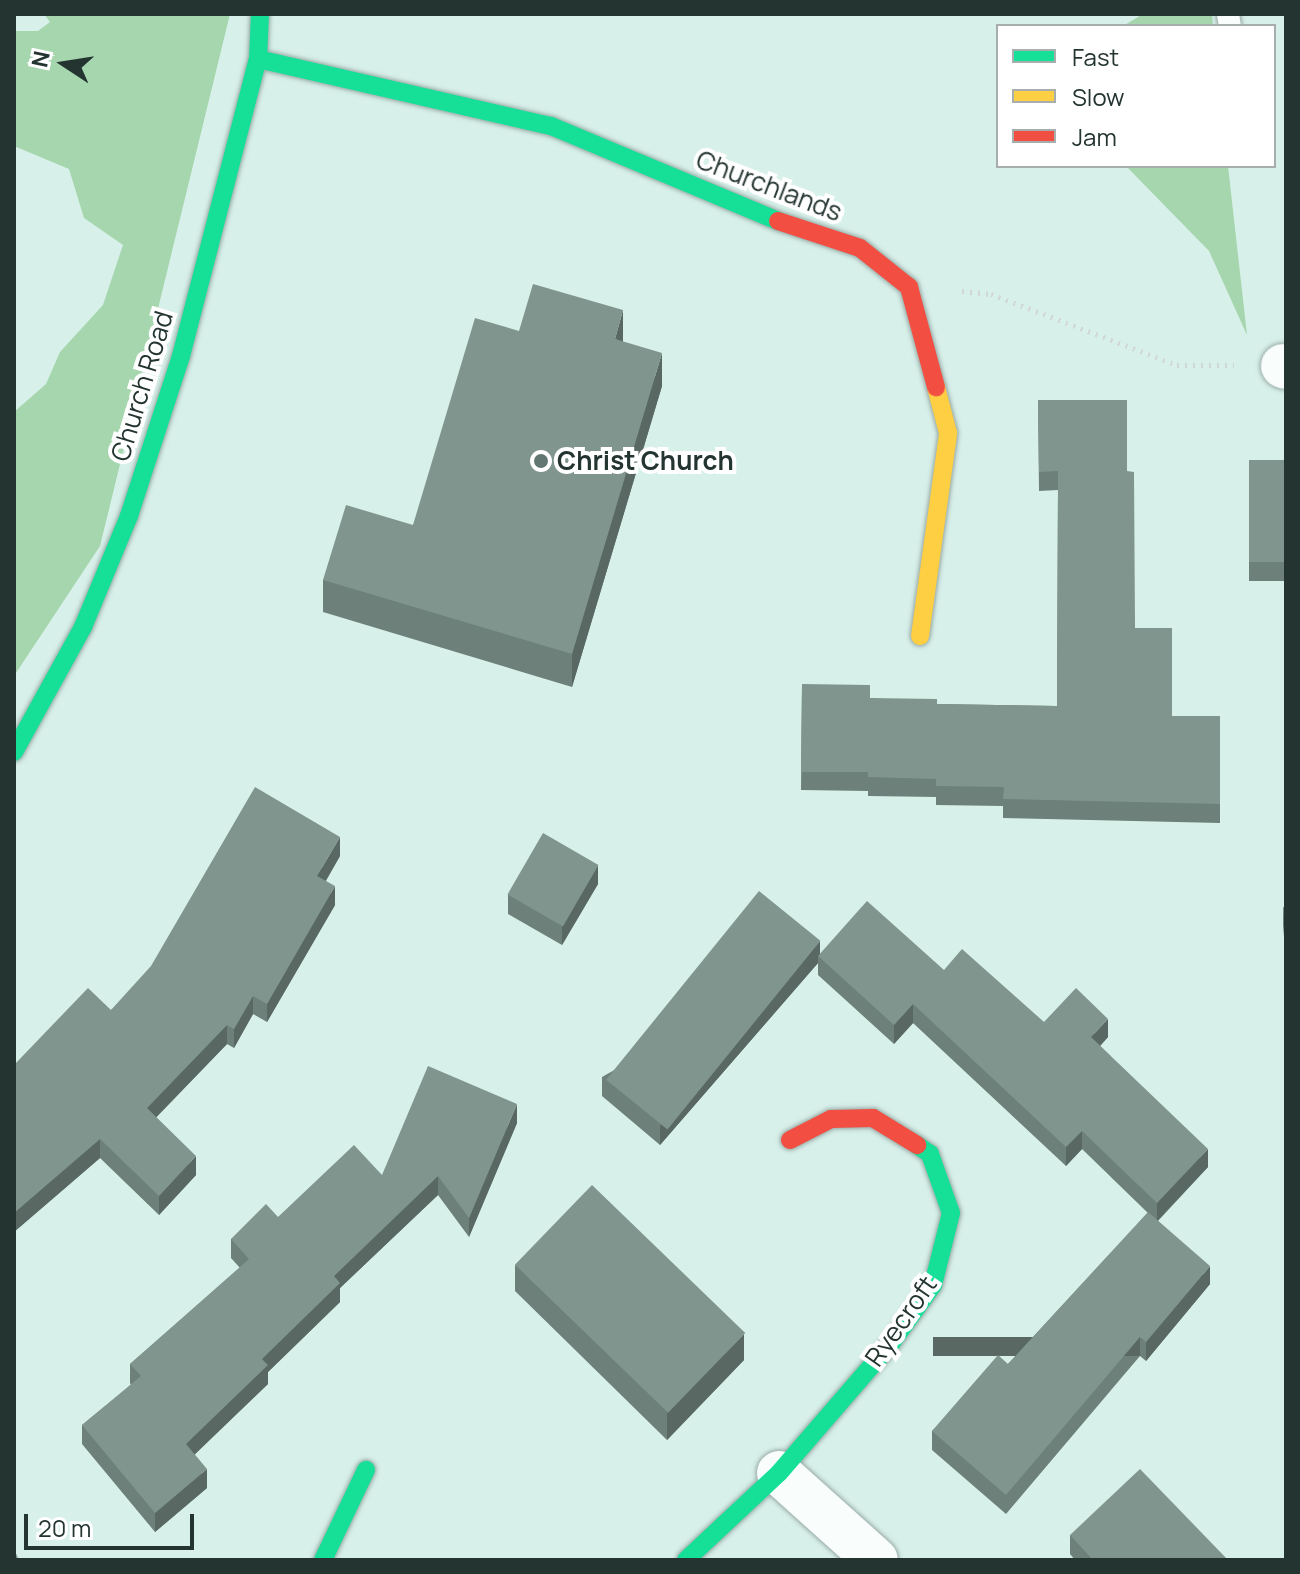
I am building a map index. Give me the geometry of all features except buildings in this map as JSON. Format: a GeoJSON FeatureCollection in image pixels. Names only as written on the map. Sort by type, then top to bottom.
{"type":"FeatureCollection","features":[{"type":"Feature","properties":{"kind":"street","name":"Church Road"},"geometry":{"type":"LineString","coordinates":[[14,752],[83,627],[129,516],[181,356],[258,59],[260,14]]}},
{"type":"Feature","properties":{"kind":"street","name":"Churchlands"},"geometry":{"type":"LineString","coordinates":[[258,59],[551,126],[759,214],[860,248],[909,287]]}},
{"type":"Feature","properties":{"kind":"street"},"geometry":{"type":"LineString","coordinates":[[909,287],[948,433],[920,636]]}},
{"type":"Feature","properties":{"kind":"street","name":"Ryecroft"},"geometry":{"type":"LineString","coordinates":[[686,1560],[779,1473],[892,1342],[933,1285],[951,1213],[930,1154],[873,1118],[831,1119],[790,1140]]}},
{"type":"Feature","properties":{"kind":"street"},"geometry":{"type":"LineString","coordinates":[[323,1560],[366,1470]]}},
{"type":"Feature","properties":{"kind":"street"},"geometry":{"type":"LineString","coordinates":[[779,1473],[876,1560]]}},
{"type":"Feature","properties":{"kind":"path"},"geometry":{"type":"LineString","coordinates":[[909,287],[991,294],[1177,365],[1284,366]]}},
{"type":"Feature","properties":{"kind":"green space"},"geometry":{"type":"Polygon","coordinates":[[[44,14],[230,14],[100,546],[14,676],[14,412],[46,384],[60,352],[103,305],[123,245],[84,218],[69,169],[14,146],[14,31],[38,31],[50,22],[44,14]]]}},
{"type":"Feature","properties":{"kind":"green space"},"geometry":{"type":"Polygon","coordinates":[[[1143,14],[1212,14],[1213,24],[1126,24],[1143,14]]]}},
{"type":"Feature","properties":{"kind":"green space"},"geometry":{"type":"Polygon","coordinates":[[[1128,168],[1228,168],[1247,335],[1209,251],[1128,168]]]}},
{"type":"Feature","properties":{"kind":"traffic: fast"},"geometry":{"type":"LineString","coordinates":[[14,752],[83,627],[129,516],[181,356],[258,59],[260,14]]}},
{"type":"Feature","properties":{"kind":"traffic: fast"},"geometry":{"type":"LineString","coordinates":[[258,59],[551,126],[778,221]]}},
{"type":"Feature","properties":{"kind":"traffic: fast"},"geometry":{"type":"LineString","coordinates":[[686,1560],[779,1473],[892,1342],[933,1285],[951,1213],[930,1154],[917,1145]]}},
{"type":"Feature","properties":{"kind":"traffic: fast"},"geometry":{"type":"LineString","coordinates":[[323,1560],[366,1470]]}},
{"type":"Feature","properties":{"kind":"traffic: slow"},"geometry":{"type":"LineString","coordinates":[[920,636],[948,433],[936,387]]}},
{"type":"Feature","properties":{"kind":"traffic: jam"},"geometry":{"type":"LineString","coordinates":[[778,221],[860,248],[909,287],[936,387]]}},
{"type":"Feature","properties":{"kind":"traffic: jam"},"geometry":{"type":"LineString","coordinates":[[790,1140],[831,1119],[873,1118],[917,1145]]}},
{"type":"Feature","properties":{"kind":"place","name":"Christ Church"},"geometry":{"type":"Point","coordinates":[541,461]}}]}
